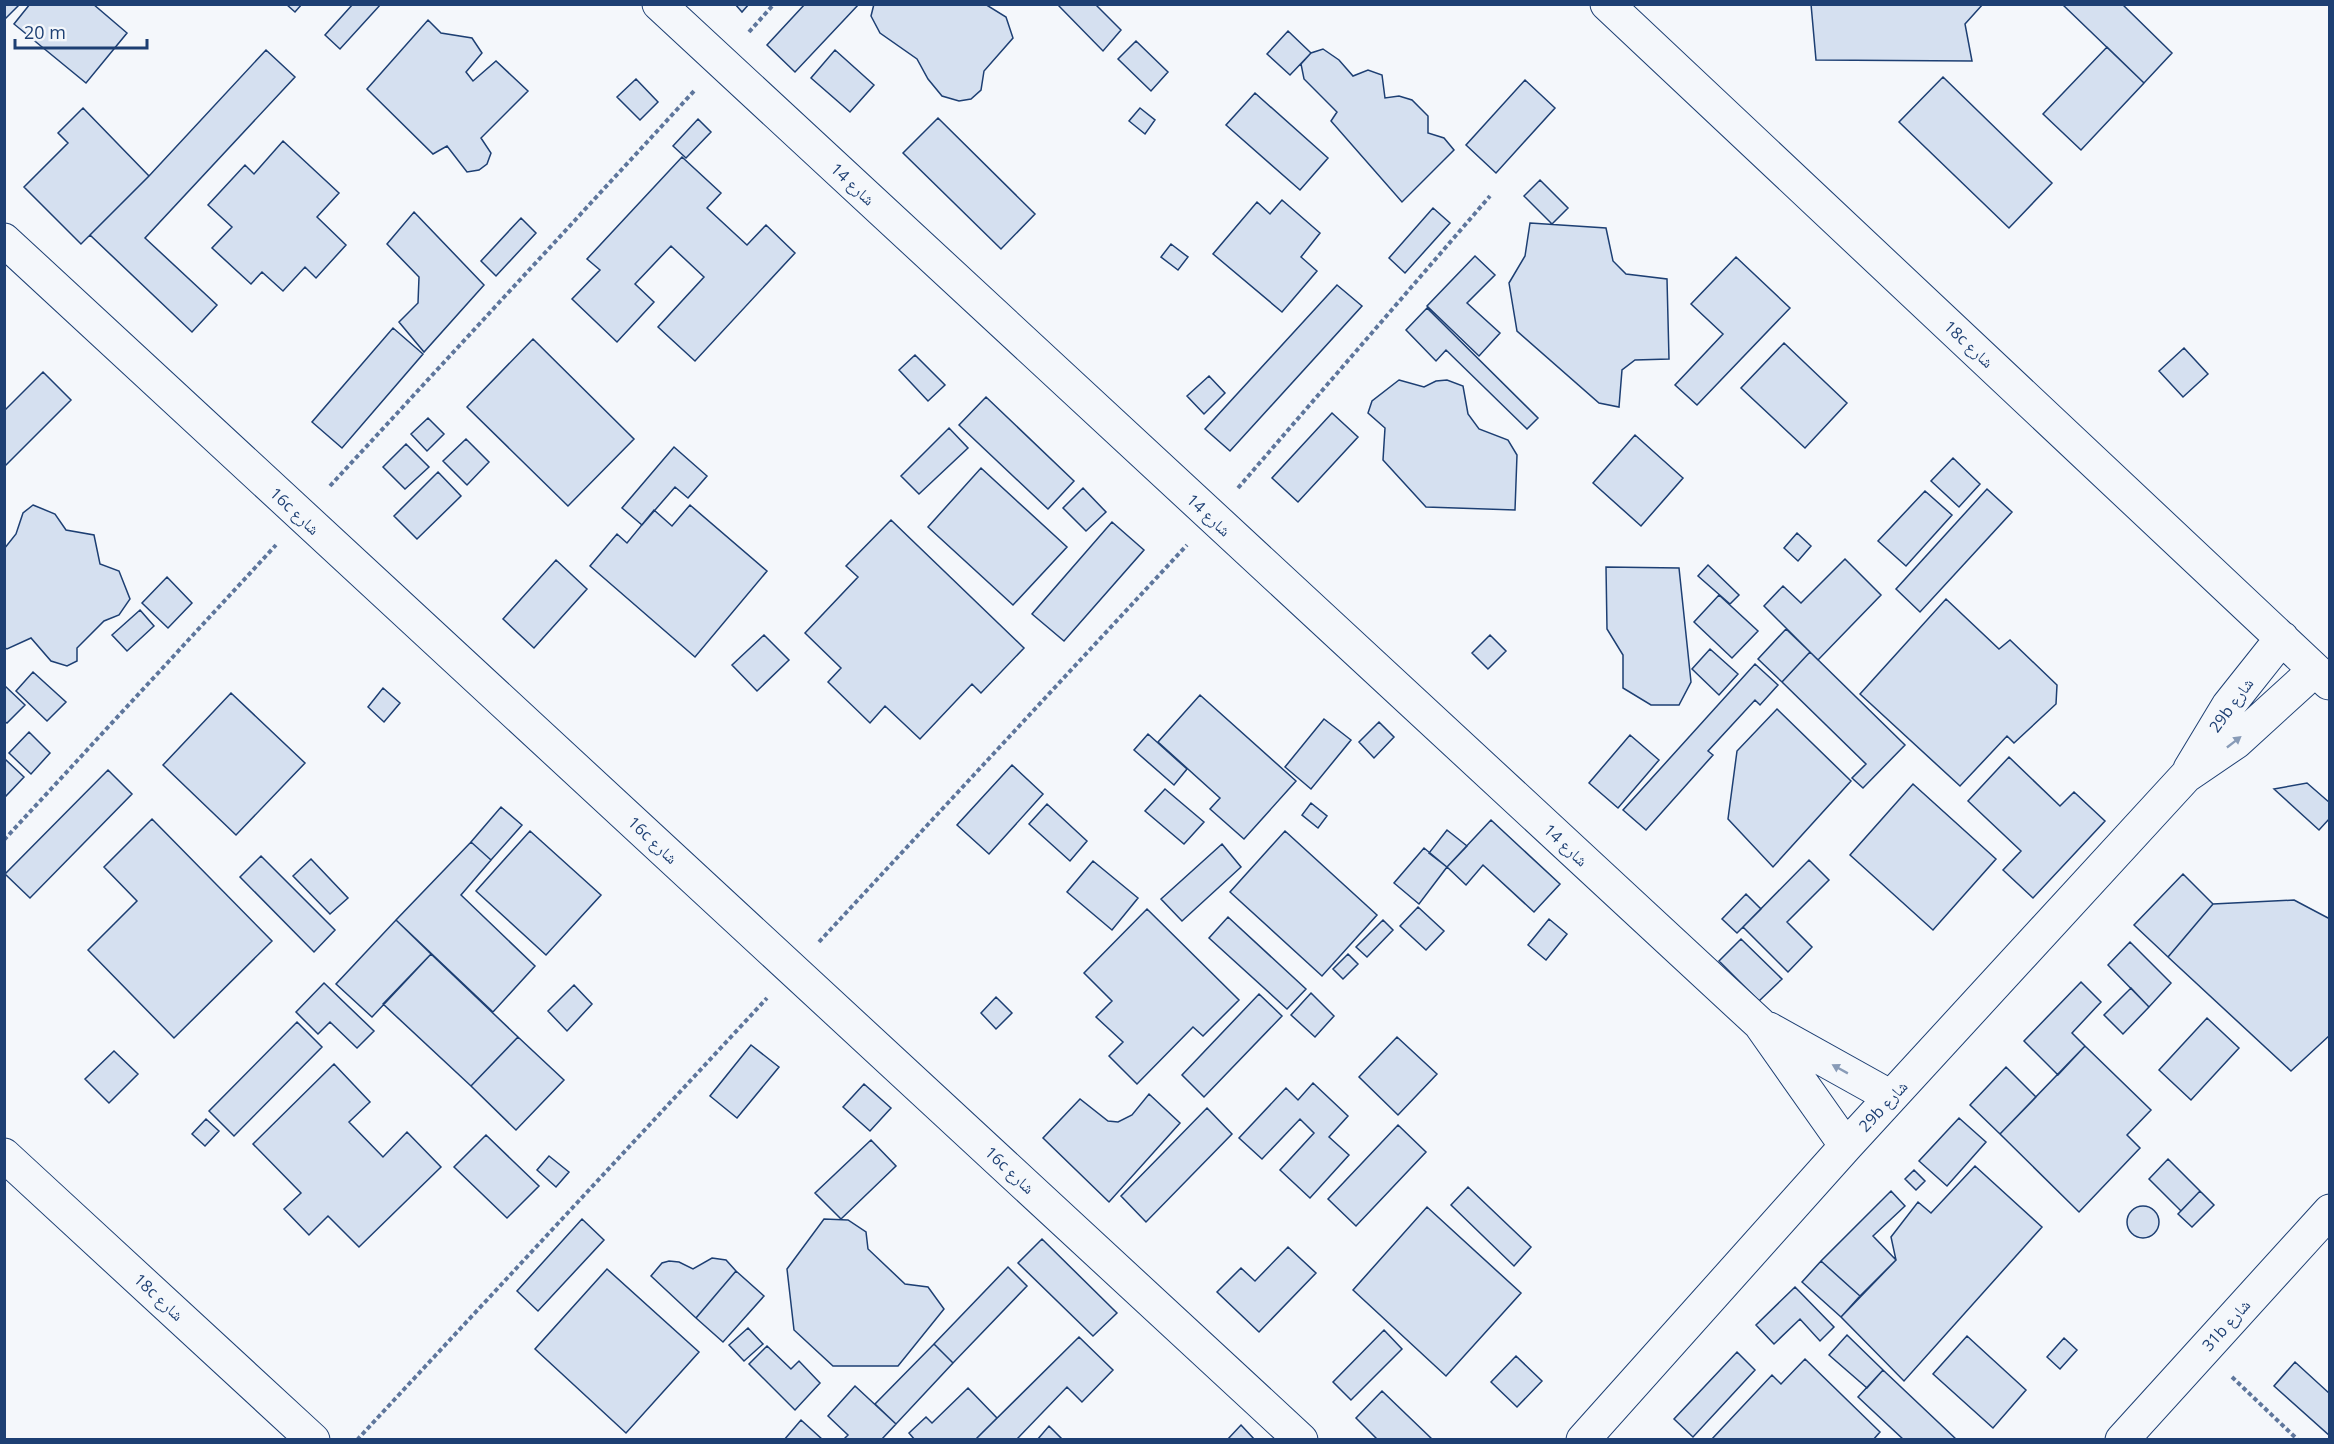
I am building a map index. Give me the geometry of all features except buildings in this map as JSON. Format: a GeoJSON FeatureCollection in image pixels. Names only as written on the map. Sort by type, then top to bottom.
{"type":"FeatureCollection","features":[{"type":"Feature","properties":{"kind":"street","name":"شارع 14"},"geometry":{"type":"LineString","coordinates":[[659,4],[1760,1024],[1846,1146]]}},
{"type":"Feature","properties":{"kind":"street","name":"18c شارع"},"geometry":{"type":"LineString","coordinates":[[1612,6],[2322,677]]}},
{"type":"Feature","properties":{"kind":"street","name":"16c شارع"},"geometry":{"type":"LineString","coordinates":[[4,240],[1301,1440]]}},
{"type":"Feature","properties":{"kind":"street","name":"29b شارع"},"geometry":{"type":"LineString","coordinates":[[1583,1440],[1846,1146],[2186,776],[2228,706],[2282,638]]}},
{"type":"Feature","properties":{"kind":"street","name":"29b شارع"},"geometry":{"type":"LineString","coordinates":[[2186,776],[2322,677]]}},
{"type":"Feature","properties":{"kind":"street","name":"شارع 14"},"geometry":{"type":"LineString","coordinates":[[1760,1024],[1891,1097]]}},
{"type":"Feature","properties":{"kind":"street","name":"18c شارع"},"geometry":{"type":"LineString","coordinates":[[4,1155],[314,1440]]}},
{"type":"Feature","properties":{"kind":"street","name":"31b شارع"},"geometry":{"type":"LineString","coordinates":[[2122,1440],[2330,1211]]}},
{"type":"Feature","properties":{"kind":"path"},"geometry":{"type":"LineString","coordinates":[[4,840],[774,4]]}},
{"type":"Feature","properties":{"kind":"path"},"geometry":{"type":"LineString","coordinates":[[357,1440],[1212,518],[1490,196]]}},
{"type":"Feature","properties":{"kind":"path"},"geometry":{"type":"LineString","coordinates":[[2203,1350],[2298,1440]]}}]}
